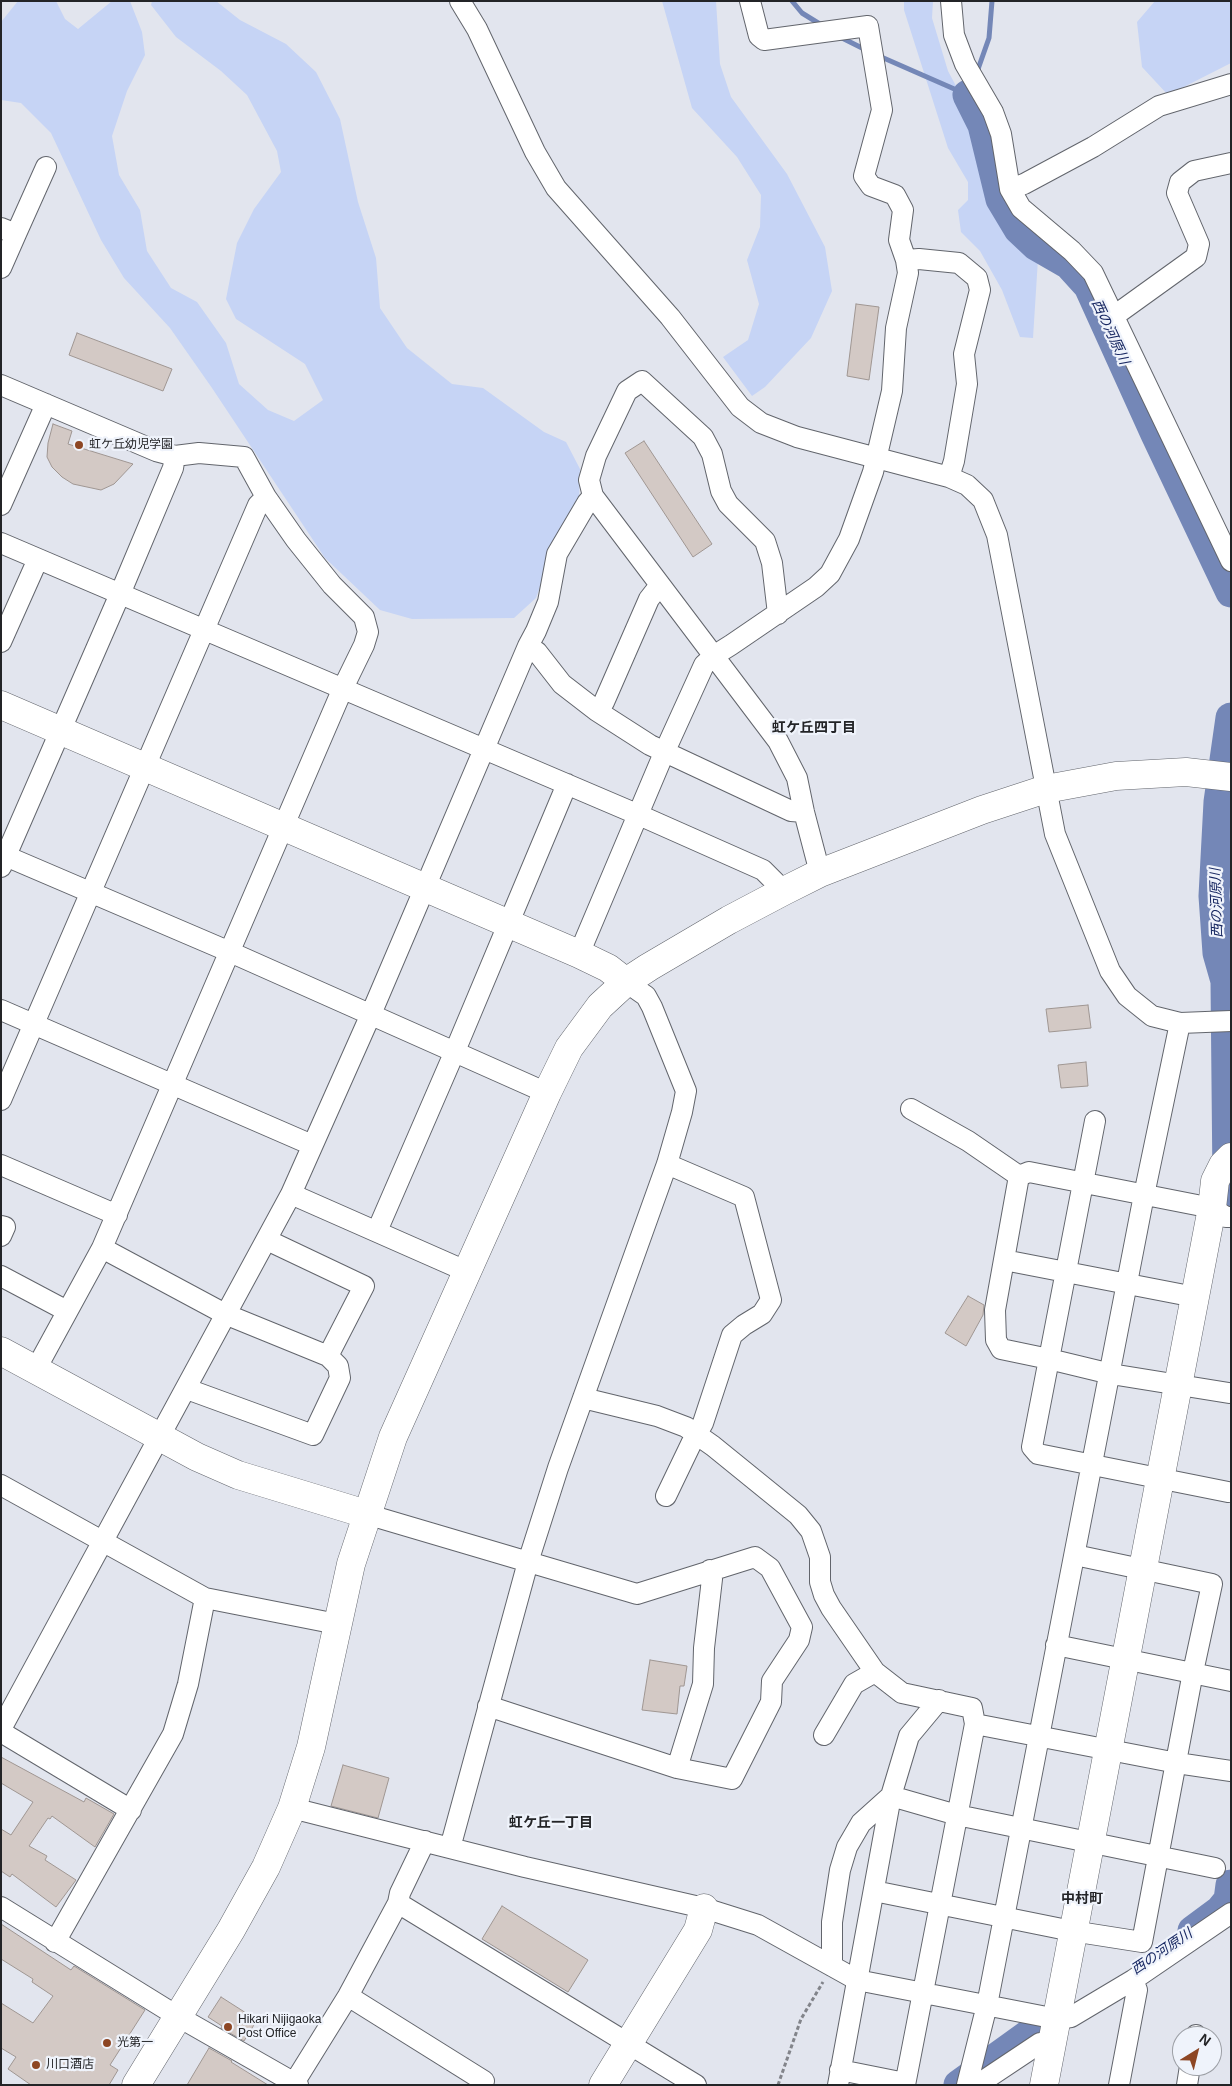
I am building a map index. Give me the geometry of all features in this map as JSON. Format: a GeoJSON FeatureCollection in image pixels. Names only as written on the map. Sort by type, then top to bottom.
{"type":"FeatureCollection","features":[{"type":"Feature","properties":{"kind":"street"},"geometry":{"type":"LineString","coordinates":[[460,1],[477,29],[535,152],[556,188],[670,317],[740,407],[761,423],[797,437],[949,477],[967,485],[983,500],[997,536],[1055,834],[1110,971],[1127,996],[1152,1016],[1180,1023],[1231,1021]]}},
{"type":"Feature","properties":{"kind":"street"},"geometry":{"type":"LineString","coordinates":[[579,954],[664,753],[704,665],[715,654],[778,614],[816,587],[830,574],[849,539],[876,458],[892,391],[893,350],[908,272],[899,240],[903,210],[895,195],[871,186],[864,176],[882,110],[868,26],[764,40],[759,36],[750,1]]}},
{"type":"Feature","properties":{"kind":"street"},"geometry":{"type":"LineString","coordinates":[[951,1],[954,35],[965,64],[993,112],[1001,134],[1010,189],[1021,208],[1072,251],[1092,273],[1231,561]]}},
{"type":"Feature","properties":{"kind":"street"},"geometry":{"type":"LineString","coordinates":[[1010,189],[1024,184],[1093,147],[1159,106],[1231,84]]}},
{"type":"Feature","properties":{"kind":"street"},"geometry":{"type":"LineString","coordinates":[[1114,316],[1196,257],[1199,244],[1177,193],[1180,182],[1194,171],[1231,163]]}},
{"type":"Feature","properties":{"kind":"street"},"geometry":{"type":"LineString","coordinates":[[1,268],[8,231],[46,167]]}},
{"type":"Feature","properties":{"kind":"street"},"geometry":{"type":"LineString","coordinates":[[906,260],[919,259],[959,263],[976,278],[980,290],[964,354],[967,384],[954,461],[949,477]]}},
{"type":"Feature","properties":{"kind":"street"},"geometry":{"type":"LineString","coordinates":[[778,614],[772,563],[765,541],[728,504],[721,491],[712,454],[703,436],[642,381],[627,391],[596,456],[589,480],[593,496],[715,654],[778,741],[798,778],[804,812],[820,873]]}},
{"type":"Feature","properties":{"kind":"street"},"geometry":{"type":"LineString","coordinates":[[1,385],[156,451],[175,456],[200,453],[244,457],[266,497],[296,540],[332,585],[364,617],[368,632],[117,1215],[102,1248],[36,1370]]}},
{"type":"Feature","properties":{"kind":"street"},"geometry":{"type":"LineString","coordinates":[[1,505],[46,404]]}},
{"type":"Feature","properties":{"kind":"street"},"geometry":{"type":"LineString","coordinates":[[175,456],[173,468],[62,732],[3,859],[91,893],[230,952],[547,1092]]}},
{"type":"Feature","properties":{"kind":"street"},"geometry":{"type":"LineString","coordinates":[[131,1810],[1,1731],[291,1194],[371,1014],[482,748],[536,631],[548,602],[557,554],[593,496]]}},
{"type":"Feature","properties":{"kind":"street"},"geometry":{"type":"LineString","coordinates":[[1,1100],[258,505],[266,497]]}},
{"type":"Feature","properties":{"kind":"street"},"geometry":{"type":"LineString","coordinates":[[1,543],[567,784],[763,870],[784,891]]}},
{"type":"Feature","properties":{"kind":"street"},"geometry":{"type":"LineString","coordinates":[[1,642],[38,559]]}},
{"type":"Feature","properties":{"kind":"street"},"geometry":{"type":"LineString","coordinates":[[597,711],[604,702],[649,599],[660,585]]}},
{"type":"Feature","properties":{"kind":"street"},"geometry":{"type":"LineString","coordinates":[[528,646],[537,652],[562,684],[597,711],[664,753],[791,810],[804,812]]}},
{"type":"Feature","properties":{"kind":"street"},"geometry":{"type":"LineString","coordinates":[[1,705],[608,968],[646,996],[686,1091],[667,1164],[583,1398],[528,1562],[450,1848]]}},
{"type":"Feature","properties":{"kind":"street"},"geometry":{"type":"LineString","coordinates":[[136,2085],[231,1930],[266,1867],[292,1808],[311,1747],[351,1564],[393,1437],[547,1092],[570,1048],[600,1006],[626,982],[729,920],[784,891],[820,873],[982,810],[1046,789],[1116,776],[1186,772],[1231,776]]}},
{"type":"Feature","properties":{"kind":"street"},"geometry":{"type":"LineString","coordinates":[[377,1231],[567,784]]}},
{"type":"Feature","properties":{"kind":"street"},"geometry":{"type":"LineString","coordinates":[[1,1010],[312,1146]]}},
{"type":"Feature","properties":{"kind":"street"},"geometry":{"type":"LineString","coordinates":[[967,2085],[987,2005],[1144,1195],[1180,1023]]}},
{"type":"Feature","properties":{"kind":"street"},"geometry":{"type":"LineString","coordinates":[[911,1109],[968,1141],[1019,1176]]}},
{"type":"Feature","properties":{"kind":"street"},"geometry":{"type":"LineString","coordinates":[[1095,1121],[1032,1447],[1038,1454],[1228,1492]]}},
{"type":"Feature","properties":{"kind":"street"},"geometry":{"type":"LineString","coordinates":[[1044,2085],[1195,1297],[1223,1214],[1215,1181],[1227,1161]]}},
{"type":"Feature","properties":{"kind":"street"},"geometry":{"type":"LineString","coordinates":[[666,1496],[703,1423],[732,1335],[762,1314],[771,1300],[744,1197],[667,1164]]}},
{"type":"Feature","properties":{"kind":"street"},"geometry":{"type":"LineString","coordinates":[[1,1165],[117,1215]]}},
{"type":"Feature","properties":{"kind":"street"},"geometry":{"type":"LineString","coordinates":[[1019,1176],[1029,1172],[1144,1195],[1223,1214]]}},
{"type":"Feature","properties":{"kind":"street"},"geometry":{"type":"LineString","coordinates":[[1019,1176],[995,1310],[996,1340],[1001,1349],[1110,1374],[1229,1393]]}},
{"type":"Feature","properties":{"kind":"street"},"geometry":{"type":"LineString","coordinates":[[291,1194],[468,1272]]}},
{"type":"Feature","properties":{"kind":"street"},"geometry":{"type":"LineString","coordinates":[[1,1226],[5,1228],[1,1236]]}},
{"type":"Feature","properties":{"kind":"street"},"geometry":{"type":"LineString","coordinates":[[267,1240],[364,1286],[328,1356]]}},
{"type":"Feature","properties":{"kind":"street"},"geometry":{"type":"LineString","coordinates":[[102,1248],[225,1314],[328,1356],[338,1366],[340,1378],[313,1436],[187,1389]]}},
{"type":"Feature","properties":{"kind":"street"},"geometry":{"type":"LineString","coordinates":[[1004,1260],[1195,1297]]}},
{"type":"Feature","properties":{"kind":"street"},"geometry":{"type":"LineString","coordinates":[[1,1276],[67,1311]]}},
{"type":"Feature","properties":{"kind":"street"},"geometry":{"type":"LineString","coordinates":[[1,1351],[197,1457],[238,1476],[637,1594],[755,1557],[770,1568],[802,1627],[799,1640],[772,1680],[771,1702],[732,1779],[677,1768],[488,1706]]}},
{"type":"Feature","properties":{"kind":"street"},"geometry":{"type":"LineString","coordinates":[[583,1398],[657,1416],[686,1427],[697,1434],[798,1516],[811,1532],[820,1557],[820,1582],[824,1595],[875,1672],[902,1692],[924,1699],[939,1700],[972,1708],[975,1724],[905,2084],[839,2077],[891,1796],[909,1736],[939,1700]]}},
{"type":"Feature","properties":{"kind":"street"},"geometry":{"type":"LineString","coordinates":[[3,1489],[103,1541],[205,1598],[337,1624]]}},
{"type":"Feature","properties":{"kind":"street"},"geometry":{"type":"LineString","coordinates":[[874,1891],[1072,1931],[1142,1942],[1193,1672],[1212,1584],[1075,1555]]}},
{"type":"Feature","properties":{"kind":"street"},"geometry":{"type":"LineString","coordinates":[[677,1768],[703,1684],[704,1648],[712,1579],[710,1570]]}},
{"type":"Feature","properties":{"kind":"street"},"geometry":{"type":"LineString","coordinates":[[793,1608],[824,1595]]}},
{"type":"Feature","properties":{"kind":"street"},"geometry":{"type":"LineString","coordinates":[[55,1942],[173,1734],[188,1684],[205,1598]]}},
{"type":"Feature","properties":{"kind":"street"},"geometry":{"type":"LineString","coordinates":[[1056,1645],[1231,1681]]}},
{"type":"Feature","properties":{"kind":"street"},"geometry":{"type":"LineString","coordinates":[[824,1735],[854,1684],[875,1672]]}},
{"type":"Feature","properties":{"kind":"street"},"geometry":{"type":"LineString","coordinates":[[975,1724],[1108,1748],[1177,1763],[1231,1771]]}},
{"type":"Feature","properties":{"kind":"street"},"geometry":{"type":"LineString","coordinates":[[891,1796],[957,1815],[1215,1868]]}},
{"type":"Feature","properties":{"kind":"street"},"geometry":{"type":"LineString","coordinates":[[832,1966],[832,1922],[840,1870],[847,1847],[861,1823],[891,1796]]}},
{"type":"Feature","properties":{"kind":"street"},"geometry":{"type":"LineString","coordinates":[[292,1808],[525,1867],[704,1908],[758,1925],[857,1980],[987,2005],[1055,2031]]}},
{"type":"Feature","properties":{"kind":"street"},"geometry":{"type":"LineString","coordinates":[[1,1907],[177,2016],[296,2084],[348,1996],[398,1903],[400,1893],[425,1841]]}},
{"type":"Feature","properties":{"kind":"street"},"geometry":{"type":"LineString","coordinates":[[398,1903],[696,2085]]}},
{"type":"Feature","properties":{"kind":"street"},"geometry":{"type":"LineString","coordinates":[[603,2085],[698,1930],[704,1908]]}},
{"type":"Feature","properties":{"kind":"street"},"geometry":{"type":"LineString","coordinates":[[977,2085],[1040,2043],[1071,2017],[1133,1980],[1231,1913]]}},
{"type":"Feature","properties":{"kind":"street"},"geometry":{"type":"LineString","coordinates":[[1119,2085],[1137,1990],[1133,1980]]}},
{"type":"Feature","properties":{"kind":"street"},"geometry":{"type":"LineString","coordinates":[[348,1996],[484,2081],[482,2085]]}},
{"type":"Feature","properties":{"kind":"path"},"geometry":{"type":"LineString","coordinates":[[778,2085],[801,2019],[832,1966]]}},
{"type":"Feature","properties":{"kind":"shaded area"},"geometry":{"type":"Polygon","coordinates":[[[18,1],[56,1],[65,19],[78,29],[112,1],[130,1],[142,32],[145,55],[127,91],[112,136],[119,175],[140,210],[147,251],[171,288],[197,302],[226,343],[239,384],[268,410],[294,421],[323,400],[305,364],[236,319],[226,299],[237,243],[254,209],[281,172],[277,151],[247,95],[221,71],[176,37],[151,5],[152,1],[216,1],[240,20],[286,44],[316,72],[340,119],[358,202],[376,258],[380,308],[407,348],[452,384],[483,388],[544,432],[566,442],[580,469],[579,504],[553,550],[536,598],[514,618],[412,619],[380,610],[325,558],[170,328],[124,278],[101,240],[51,133],[21,103],[1,100],[1,22],[18,1]]]}},
{"type":"Feature","properties":{"kind":"shaded area"},"geometry":{"type":"Polygon","coordinates":[[[662,1],[716,1],[720,64],[731,97],[787,174],[825,247],[832,291],[811,338],[765,387],[752,396],[723,357],[748,340],[759,304],[747,260],[760,227],[761,195],[737,157],[692,108],[662,1]]]}},
{"type":"Feature","properties":{"kind":"shaded area"},"geometry":{"type":"Polygon","coordinates":[[[904,1],[933,1],[932,18],[948,71],[984,142],[998,198],[1038,259],[1033,338],[1020,337],[1002,290],[980,251],[961,232],[958,210],[968,200],[968,182],[948,148],[904,10],[904,1]]]}},
{"type":"Feature","properties":{"kind":"shaded area"},"geometry":{"type":"Polygon","coordinates":[[[1155,1],[1231,1],[1231,63],[1168,95],[1142,67],[1137,22],[1155,1]]]}},
{"type":"Feature","properties":{"kind":"building"},"geometry":{"type":"Polygon","coordinates":[[[856,304],[879,307],[869,380],[847,376],[856,304]]]}},
{"type":"Feature","properties":{"kind":"building"},"geometry":{"type":"Polygon","coordinates":[[[77,333],[172,369],[163,391],[69,355],[77,333]]]}},
{"type":"Feature","properties":{"kind":"building"},"geometry":{"type":"Polygon","coordinates":[[[53,424],[72,431],[68,444],[133,464],[114,484],[101,490],[73,484],[52,467],[47,457],[48,443],[53,424]]]}},
{"type":"Feature","properties":{"kind":"building"},"geometry":{"type":"Polygon","coordinates":[[[644,441],[712,544],[693,557],[625,453],[644,441]]]}},
{"type":"Feature","properties":{"kind":"building"},"geometry":{"type":"Polygon","coordinates":[[[1088,1005],[1091,1028],[1049,1032],[1046,1009],[1088,1005]]]}},
{"type":"Feature","properties":{"kind":"building"},"geometry":{"type":"Polygon","coordinates":[[[1086,1062],[1088,1086],[1061,1088],[1058,1065],[1086,1062]]]}},
{"type":"Feature","properties":{"kind":"building"},"geometry":{"type":"Polygon","coordinates":[[[968,1296],[984,1305],[983,1315],[966,1346],[945,1333],[968,1296]]]}},
{"type":"Feature","properties":{"kind":"building"},"geometry":{"type":"Polygon","coordinates":[[[650,1660],[687,1666],[684,1686],[680,1686],[677,1714],[642,1710],[650,1660]]]}},
{"type":"Feature","properties":{"kind":"building"},"geometry":{"type":"Polygon","coordinates":[[[1,1757],[84,1802],[86,1798],[114,1814],[95,1847],[52,1816],[50,1819],[48,1818],[29,1846],[47,1856],[45,1860],[76,1880],[56,1907],[12,1874],[10,1877],[1,1871],[1,1829],[11,1835],[33,1802],[1,1783],[1,1757]]]}},
{"type":"Feature","properties":{"kind":"building"},"geometry":{"type":"Polygon","coordinates":[[[343,1765],[389,1778],[378,1818],[331,1806],[343,1765]]]}},
{"type":"Feature","properties":{"kind":"building"},"geometry":{"type":"Polygon","coordinates":[[[502,1906],[588,1960],[568,1992],[482,1939],[502,1906]]]}},
{"type":"Feature","properties":{"kind":"building"},"geometry":{"type":"Polygon","coordinates":[[[1,1924],[71,1970],[74,1966],[145,2010],[110,2065],[118,2070],[109,2085],[31,2085],[8,2069],[16,2057],[1,2048],[1,2003],[33,2023],[53,1996],[32,1982],[33,1979],[1,1959],[1,1924]]]}},
{"type":"Feature","properties":{"kind":"building"},"geometry":{"type":"Polygon","coordinates":[[[221,1997],[257,2020],[244,2041],[221,2028],[222,2026],[208,2017],[221,1997]]]}},
{"type":"Feature","properties":{"kind":"building"},"geometry":{"type":"Polygon","coordinates":[[[209,2048],[232,2061],[268,2085],[187,2085],[209,2048]]]}},
{"type":"Feature","properties":{"kind":"waterway"},"geometry":{"type":"LineString","coordinates":[[792,1],[802,13],[823,26]]}},
{"type":"Feature","properties":{"kind":"waterway"},"geometry":{"type":"LineString","coordinates":[[977,72],[989,38],[992,1]]}},
{"type":"Feature","properties":{"kind":"waterway"},"geometry":{"type":"LineString","coordinates":[[838,36],[866,50]]}},
{"type":"Feature","properties":{"kind":"waterway"},"geometry":{"type":"LineString","coordinates":[[879,56],[968,95],[971,87]]}},
{"type":"Feature","properties":{"kind":"waterway","name":"西の河原川"},"geometry":{"type":"LineString","coordinates":[[968,95],[983,125],[1001,199],[1019,229],[1036,245],[1069,264],[1089,286],[1156,434],[1231,592]]}},
{"type":"Feature","properties":{"kind":"waterway","name":"西の河原川"},"geometry":{"type":"LineString","coordinates":[[1231,718],[1219,802],[1214,896],[1218,953],[1226,981],[1228,1184],[1231,1208]]}},
{"type":"Feature","properties":{"kind":"waterway","name":"西の河原川"},"geometry":{"type":"LineString","coordinates":[[1226,981],[1231,976]]}},
{"type":"Feature","properties":{"kind":"waterway","name":"西の河原川"},"geometry":{"type":"LineString","coordinates":[[1193,1931],[1220,1911],[1229,1900],[1231,1885]]}},
{"type":"Feature","properties":{"kind":"waterway","name":"西の河原川"},"geometry":{"type":"LineString","coordinates":[[959,2085],[1034,2031]]}},
{"type":"Feature","properties":{"kind":"place","name":"虹ケ丘幼児学園"},"geometry":{"type":"Point","coordinates":[79,445]}},
{"type":"Feature","properties":{"kind":"place","name":"Hikari Nijigaoka Post Office"},"geometry":{"type":"Point","coordinates":[228,2027]}},
{"type":"Feature","properties":{"kind":"place","name":"光第一"},"geometry":{"type":"Point","coordinates":[107,2043]}},
{"type":"Feature","properties":{"kind":"place","name":"川口酒店"},"geometry":{"type":"Point","coordinates":[36,2065]}},
{"type":"Feature","properties":{"kind":"district","name":"虹ケ丘四丁目"},"geometry":{"type":"Point","coordinates":[814,728]}},
{"type":"Feature","properties":{"kind":"district","name":"虹ケ丘一丁目"},"geometry":{"type":"Point","coordinates":[551,1823]}},
{"type":"Feature","properties":{"kind":"district","name":"中村町"},"geometry":{"type":"Point","coordinates":[1082,1899]}}]}
